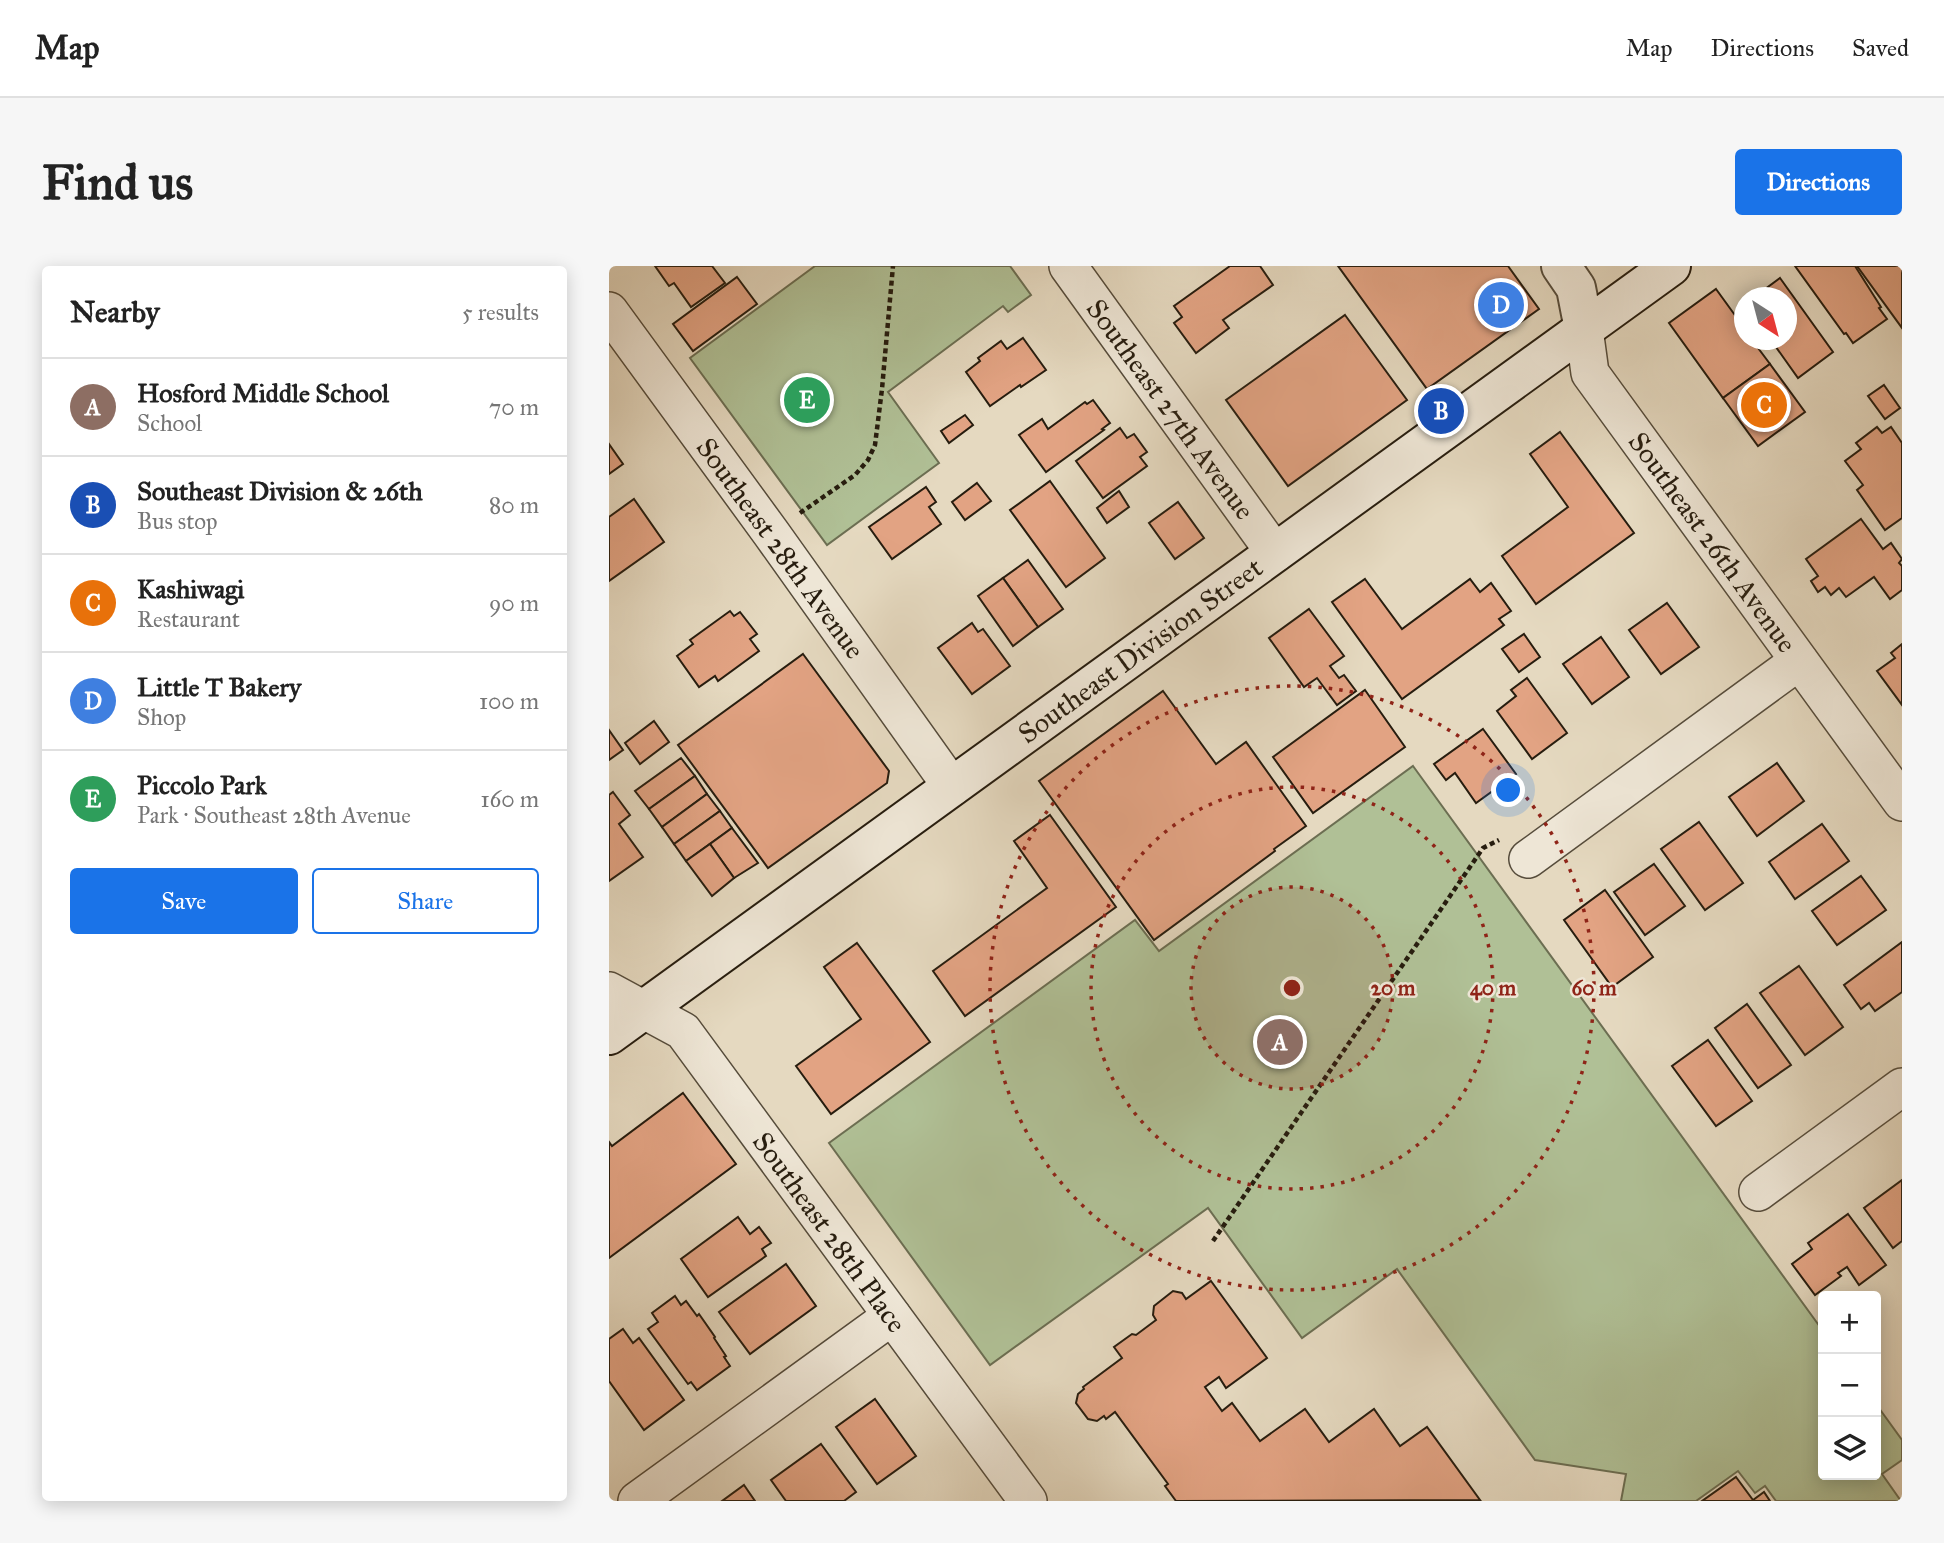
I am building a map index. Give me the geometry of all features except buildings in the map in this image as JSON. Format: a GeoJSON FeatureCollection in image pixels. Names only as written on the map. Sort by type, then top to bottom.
{"type":"FeatureCollection","features":[{"type":"Feature","properties":{"kind":"main road","name":"Southeast 26th Avenue"},"geometry":{"type":"LineString","coordinates":[[1561,266],[1576,288],[1584,329]]}},
{"type":"Feature","properties":{"kind":"main road","name":"Southeast Division Street"},"geometry":{"type":"LineString","coordinates":[[609,1035],[1671,266]]}},
{"type":"Feature","properties":{"kind":"street","name":"Southeast 27th Avenue"},"geometry":{"type":"LineString","coordinates":[[1067,266],[1275,552]]}},
{"type":"Feature","properties":{"kind":"street","name":"Southeast 28th Avenue"},"geometry":{"type":"LineString","coordinates":[[609,311],[952,786]]}},
{"type":"Feature","properties":{"kind":"street","name":"Southeast 26th Avenue"},"geometry":{"type":"LineString","coordinates":[[1584,329],[1590,373],[1902,802]]}},
{"type":"Feature","properties":{"kind":"street"},"geometry":{"type":"LineString","coordinates":[[1528,859],[1799,661]]}},
{"type":"Feature","properties":{"kind":"street","name":"Southeast 28th Place"},"geometry":{"type":"LineString","coordinates":[[609,991],[683,1031],[1028,1501]]}},
{"type":"Feature","properties":{"kind":"street"},"geometry":{"type":"LineString","coordinates":[[1758,1192],[1902,1087]]}},
{"type":"Feature","properties":{"kind":"street"},"geometry":{"type":"LineString","coordinates":[[637,1501],[892,1316]]}},
{"type":"Feature","properties":{"kind":"path"},"geometry":{"type":"LineString","coordinates":[[771,533],[855,474],[868,460],[875,445],[893,266]]}},
{"type":"Feature","properties":{"kind":"path"},"geometry":{"type":"LineString","coordinates":[[1213,1241],[1483,848]]}},
{"type":"Feature","properties":{"kind":"green space"},"geometry":{"type":"Polygon","coordinates":[[[815,266],[1010,266],[1031,295],[1008,312],[1003,306],[888,392],[939,463],[827,545],[690,358],[815,266]]]}},
{"type":"Feature","properties":{"kind":"green space"},"geometry":{"type":"Polygon","coordinates":[[[1413,766],[1818,1324],[1818,1480],[1881,1480],[1881,1411],[1902,1440],[1902,1460],[1882,1474],[1901,1501],[1776,1501],[1765,1486],[1755,1493],[1738,1471],[1696,1501],[1621,1501],[1626,1474],[1535,1460],[1397,1269],[1302,1338],[1208,1208],[990,1365],[829,1143],[1135,920],[1159,951],[1413,766]]]}},
{"type":"Feature","properties":{"kind":"place","name":"Little T Bakery"},"geometry":{"type":"Point","coordinates":[1501,305]}},
{"type":"Feature","properties":{"kind":"place","name":"Piccolo Park"},"geometry":{"type":"Point","coordinates":[807,400]}},
{"type":"Feature","properties":{"kind":"place","name":"Kashiwagi"},"geometry":{"type":"Point","coordinates":[1764,405]}},
{"type":"Feature","properties":{"kind":"place","name":"Southeast Division & 26th"},"geometry":{"type":"Point","coordinates":[1441,411]}},
{"type":"Feature","properties":{"kind":"place","name":"Hosford Middle School"},"geometry":{"type":"Point","coordinates":[1280,1042]}}]}
